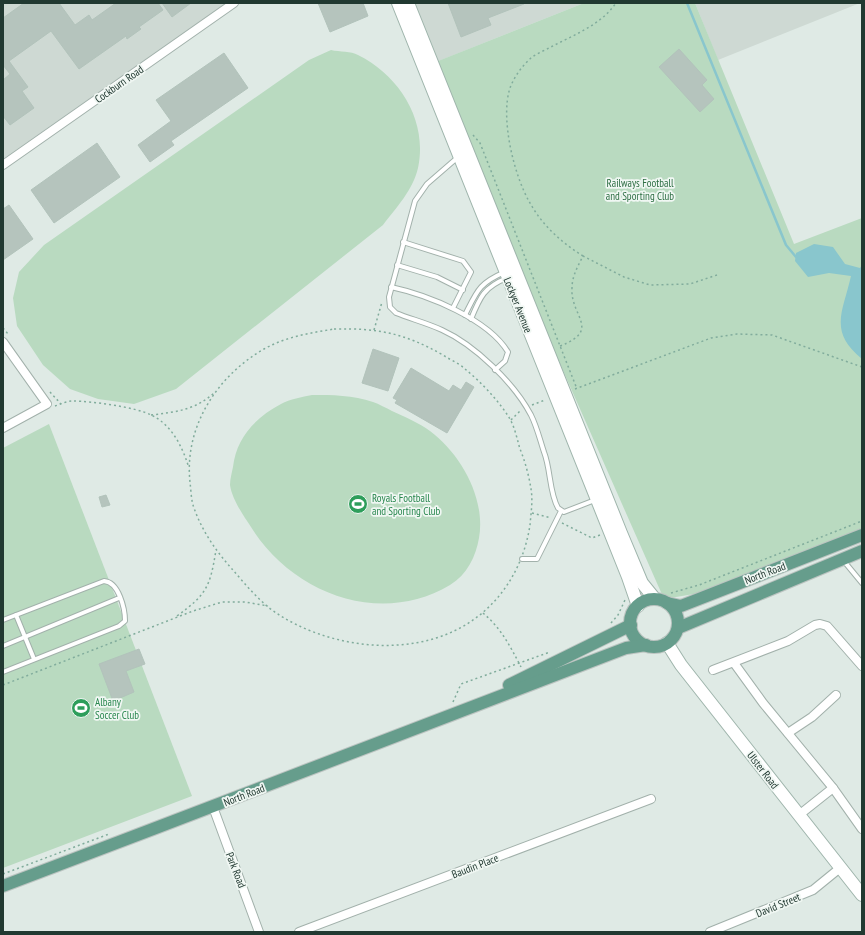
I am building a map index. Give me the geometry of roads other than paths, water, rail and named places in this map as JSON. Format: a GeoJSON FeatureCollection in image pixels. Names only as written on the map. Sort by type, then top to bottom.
{"type":"FeatureCollection","features":[{"type":"Feature","properties":{"kind":"main road","name":"Lockyer Avenue"},"geometry":{"type":"LineString","coordinates":[[398,3],[460,157],[511,274]]}},
{"type":"Feature","properties":{"kind":"main road","name":"Lockyer Avenue"},"geometry":{"type":"LineString","coordinates":[[408,3],[511,274],[601,497],[636,602]]}},
{"type":"Feature","properties":{"kind":"main road","name":"Lockyer Avenue"},"geometry":{"type":"LineString","coordinates":[[601,497],[642,582],[655,599]]}},
{"type":"Feature","properties":{"kind":"main road","name":"North Road"},"geometry":{"type":"LineString","coordinates":[[668,598],[681,606],[862,535]]}},
{"type":"Feature","properties":{"kind":"main road","name":"North Road"},"geometry":{"type":"LineString","coordinates":[[678,628],[862,551]]}},
{"type":"Feature","properties":{"kind":"main road"},"geometry":{"type":"LineString","coordinates":[[668,598],[677,616],[678,628],[674,636],[667,643],[656,646],[646,645],[636,637],[631,625],[631,618],[636,602],[655,599],[668,598]]}},
{"type":"Feature","properties":{"kind":"main road","name":"North Road"},"geometry":{"type":"LineString","coordinates":[[484,701],[525,676],[631,625]]}},
{"type":"Feature","properties":{"kind":"main road","name":"Ulster Road"},"geometry":{"type":"LineString","coordinates":[[667,643],[681,666],[862,895]]}},
{"type":"Feature","properties":{"kind":"main road","name":"North Road"},"geometry":{"type":"LineString","coordinates":[[3,886],[212,808],[484,701],[626,648],[646,645]]}},
{"type":"Feature","properties":{"kind":"street","name":"Cockburn Road"},"geometry":{"type":"LineString","coordinates":[[3,164],[234,3]]}},
{"type":"Feature","properties":{"kind":"street"},"geometry":{"type":"LineString","coordinates":[[3,342],[47,404],[3,428]]}},
{"type":"Feature","properties":{"kind":"street"},"geometry":{"type":"LineString","coordinates":[[713,670],[724,664],[734,663],[788,641],[820,624],[827,626],[862,666]]}},
{"type":"Feature","properties":{"kind":"street"},"geometry":{"type":"LineString","coordinates":[[734,663],[833,788],[862,829]]}},
{"type":"Feature","properties":{"kind":"street"},"geometry":{"type":"LineString","coordinates":[[788,733],[812,717],[836,695]]}},
{"type":"Feature","properties":{"kind":"street"},"geometry":{"type":"LineString","coordinates":[[799,816],[833,788]]}},
{"type":"Feature","properties":{"kind":"street","name":"Baudin Place"},"geometry":{"type":"LineString","coordinates":[[299,932],[651,799]]}},
{"type":"Feature","properties":{"kind":"street","name":"Park Road"},"geometry":{"type":"LineString","coordinates":[[212,808],[259,932]]}},
{"type":"Feature","properties":{"kind":"street","name":"David Street"},"geometry":{"type":"LineString","coordinates":[[710,932],[813,890],[840,868]]}},
{"type":"Feature","properties":{"kind":"lane"},"geometry":{"type":"LineString","coordinates":[[460,157],[427,184],[415,201],[391,287],[389,302],[396,313],[451,334],[464,342],[516,391],[531,415],[548,461],[556,504],[561,511]]}},
{"type":"Feature","properties":{"kind":"lane"},"geometry":{"type":"LineString","coordinates":[[403,242],[463,261],[471,272],[453,308]]}},
{"type":"Feature","properties":{"kind":"lane"},"geometry":{"type":"LineString","coordinates":[[397,265],[436,276],[463,290]]}},
{"type":"Feature","properties":{"kind":"lane"},"geometry":{"type":"LineString","coordinates":[[464,315],[481,286],[488,279],[511,274]]}},
{"type":"Feature","properties":{"kind":"lane"},"geometry":{"type":"LineString","coordinates":[[471,319],[486,289],[511,274]]}},
{"type":"Feature","properties":{"kind":"lane"},"geometry":{"type":"LineString","coordinates":[[391,287],[410,291],[453,308],[486,330],[508,352],[505,361],[495,370]]}},
{"type":"Feature","properties":{"kind":"lane"},"geometry":{"type":"LineString","coordinates":[[561,511],[564,512],[576,509],[601,497]]}},
{"type":"Feature","properties":{"kind":"lane"},"geometry":{"type":"LineString","coordinates":[[522,559],[537,559],[561,511]]}},
{"type":"Feature","properties":{"kind":"lane"},"geometry":{"type":"LineString","coordinates":[[842,559],[862,583]]}},
{"type":"Feature","properties":{"kind":"lane"},"geometry":{"type":"LineString","coordinates":[[3,620],[104,581],[109,581],[114,585],[125,614],[125,621],[120,626],[3,672]]}},
{"type":"Feature","properties":{"kind":"lane"},"geometry":{"type":"LineString","coordinates":[[3,646],[119,598]]}},
{"type":"Feature","properties":{"kind":"lane"},"geometry":{"type":"LineString","coordinates":[[16,615],[34,660]]}},
{"type":"Feature","properties":{"kind":"water"},"geometry":{"type":"Polygon","coordinates":[[[814,244],[833,247],[845,264],[860,268],[862,265],[862,359],[851,349],[841,330],[842,311],[851,276],[829,273],[808,277],[795,261],[796,253],[814,244]]]}},
{"type":"Feature","properties":{"kind":"waterway"},"geometry":{"type":"LineString","coordinates":[[687,3],[786,245],[796,257]]}},
{"type":"Feature","properties":{"kind":"place","name":"Royals Football and Sporting Club"},"geometry":{"type":"Point","coordinates":[358,504]}},
{"type":"Feature","properties":{"kind":"place","name":"Albany Soccer Club"},"geometry":{"type":"Point","coordinates":[81,708]}},
{"type":"Feature","properties":{"kind":"park label","name":"Railways Football and Sporting Club"},"geometry":{"type":"Point","coordinates":[640,189]}}]}
